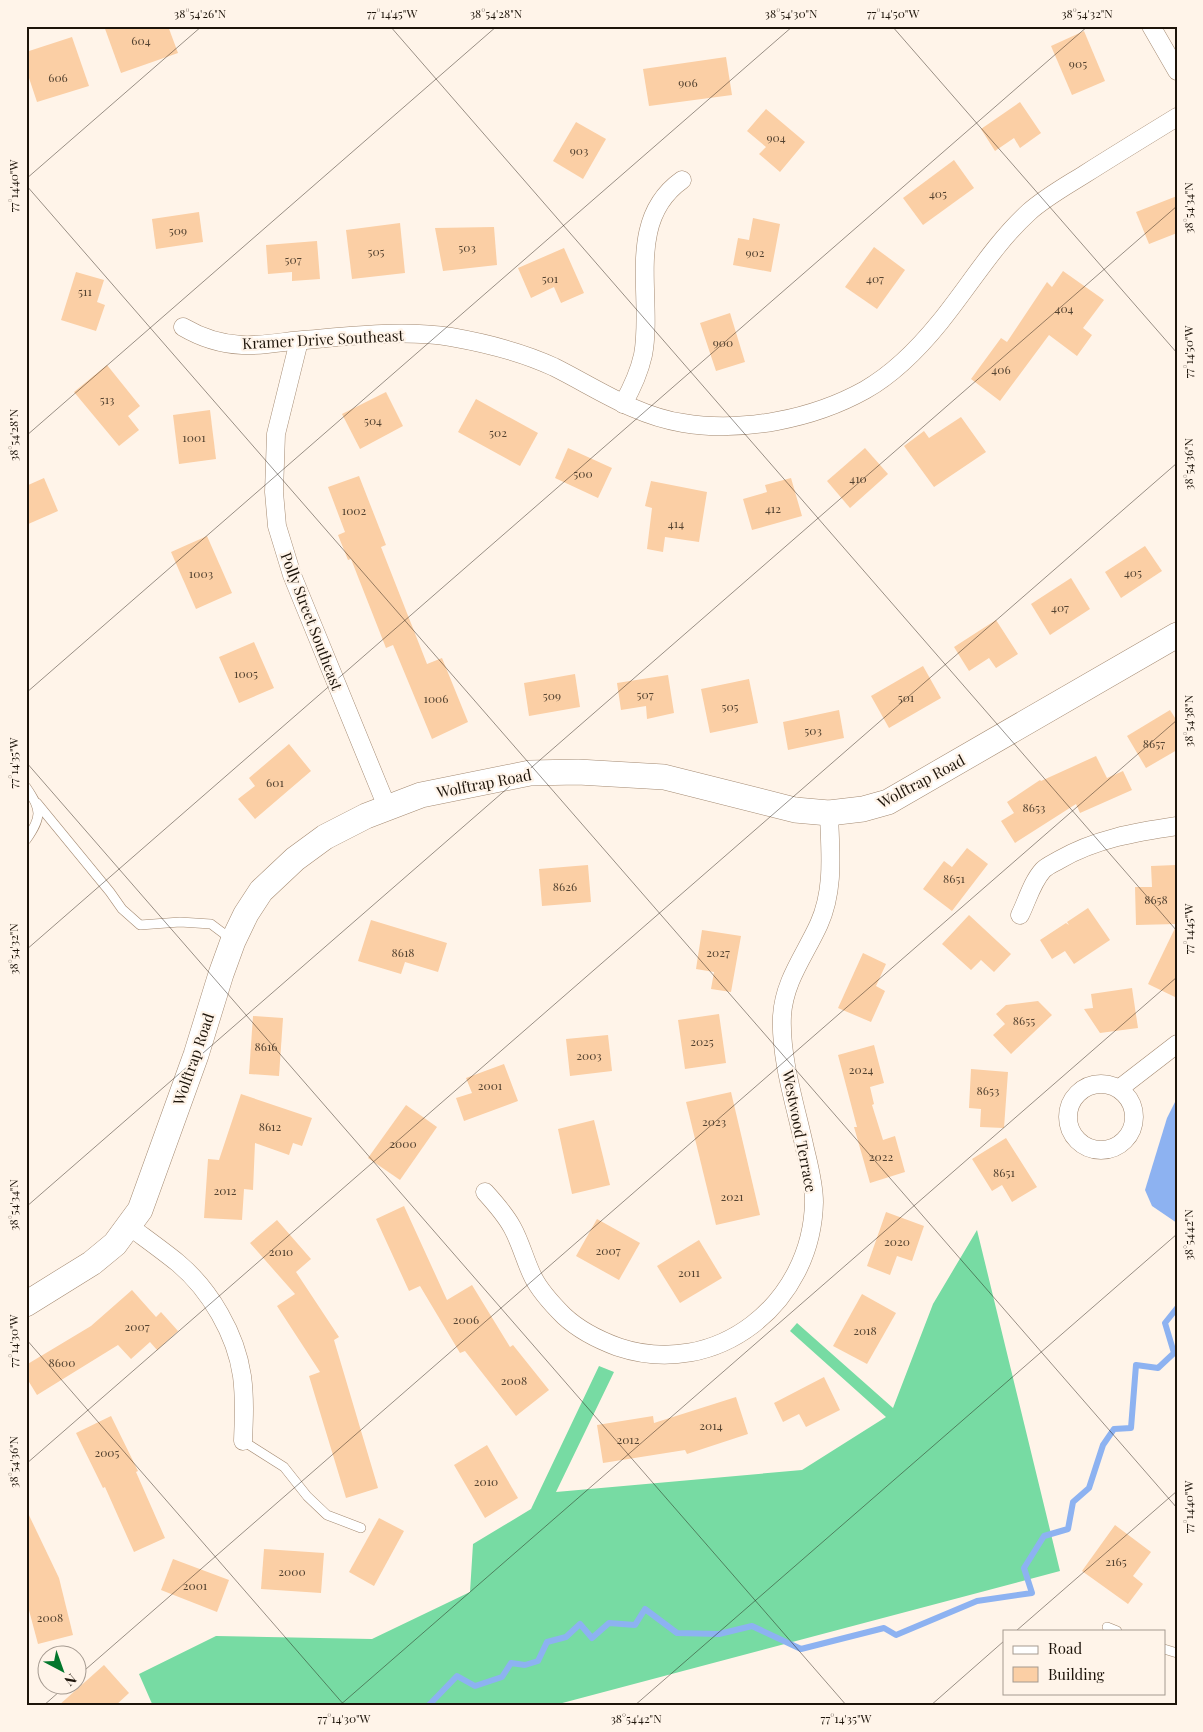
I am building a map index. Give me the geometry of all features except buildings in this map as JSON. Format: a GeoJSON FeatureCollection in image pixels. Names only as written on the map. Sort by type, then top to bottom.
{"type":"FeatureCollection","features":[{"type":"Feature","properties":{"kind":"street"},"geometry":{"type":"LineString","coordinates":[[1151,26],[1177,70]]}},
{"type":"Feature","properties":{"kind":"street","name":"Kramer Drive Southeast"},"geometry":{"type":"LineString","coordinates":[[182,327],[215,341],[243,346],[390,333],[432,334],[453,337],[511,351],[551,366],[623,404],[662,418],[707,426],[750,425],[783,420],[827,407],[864,390],[888,374],[918,348],[940,323],[1001,240],[1029,212],[1050,196],[1177,117]]}},
{"type":"Feature","properties":{"kind":"street"},"geometry":{"type":"LineString","coordinates":[[623,404],[636,380],[643,354],[646,237],[651,218],[661,200],[682,180]]}},
{"type":"Feature","properties":{"kind":"street","name":"Polly Street Southeast"},"geometry":{"type":"LineString","coordinates":[[299,341],[276,434],[274,492],[277,526],[292,575],[387,807]]}},
{"type":"Feature","properties":{"kind":"street","name":"Wolftrap Road"},"geometry":{"type":"LineString","coordinates":[[26,1304],[92,1264],[115,1244],[129,1226],[144,1202],[196,1056],[221,974],[233,941],[246,914],[261,891],[295,859],[325,837],[387,807],[421,795],[530,773],[578,772],[664,776],[795,810],[829,813],[863,809],[888,802],[1177,635]]}},
{"type":"Feature","properties":{"kind":"street","name":"Westwood Terrace"},"geometry":{"type":"LineString","coordinates":[[485,1192],[498,1206],[513,1228],[534,1279],[543,1292],[563,1315],[579,1328],[603,1341],[629,1350],[654,1354],[680,1354],[706,1348],[732,1338],[756,1323],[780,1300],[795,1276],[807,1250],[812,1227],[814,1200],[811,1176],[782,1041],[782,1014],[786,993],[796,966],[819,924],[827,900],[831,877],[829,813]]}},
{"type":"Feature","properties":{"kind":"street"},"geometry":{"type":"LineString","coordinates":[[1020,915],[1036,878],[1044,869],[1072,852],[1102,840],[1177,826]]}},
{"type":"Feature","properties":{"kind":"street"},"geometry":{"type":"LineString","coordinates":[[1120,1088],[1177,1044]]}},
{"type":"Feature","properties":{"kind":"street"},"geometry":{"type":"LineString","coordinates":[[129,1226],[179,1264],[200,1286],[219,1312],[233,1343],[242,1374],[244,1407],[243,1441]]}},
{"type":"Feature","properties":{"kind":"lane"},"geometry":{"type":"LineString","coordinates":[[26,787],[122,909],[140,925],[180,922],[211,924],[233,941]]}},
{"type":"Feature","properties":{"kind":"lane"},"geometry":{"type":"LineString","coordinates":[[26,840],[38,823],[38,803]]}},
{"type":"Feature","properties":{"kind":"lane"},"geometry":{"type":"LineString","coordinates":[[243,1441],[284,1467],[307,1496],[327,1515],[362,1528]]}},
{"type":"Feature","properties":{"kind":"lane"},"geometry":{"type":"LineString","coordinates":[[1107,1627],[1114,1630]]}},
{"type":"Feature","properties":{"kind":"green space"},"geometry":{"type":"Polygon","coordinates":[[[977,1230],[1060,1571],[551,1706],[153,1706],[139,1674],[216,1636],[372,1639],[470,1592],[473,1544],[531,1509],[599,1366],[614,1372],[556,1492],[802,1470],[886,1417],[790,1331],[797,1323],[893,1408],[933,1304],[977,1230]]]}},
{"type":"Feature","properties":{"kind":"water"},"geometry":{"type":"Polygon","coordinates":[[[1177,1098],[1177,1223],[1152,1206],[1145,1190],[1167,1118],[1177,1098]]]}},
{"type":"Feature","properties":{"kind":"waterway"},"geometry":{"type":"LineString","coordinates":[[428,1706],[457,1676],[475,1686],[502,1677],[511,1663],[525,1665],[538,1661],[547,1642],[566,1637],[580,1624],[592,1638],[609,1623],[635,1625],[645,1609],[677,1633],[719,1634],[752,1626],[801,1649],[884,1628],[896,1635],[977,1601],[1032,1593],[1024,1568],[1044,1536],[1068,1529],[1073,1502],[1089,1488],[1103,1445],[1114,1429],[1131,1428],[1136,1365],[1158,1368],[1174,1353],[1165,1323],[1177,1308]]}}]}
